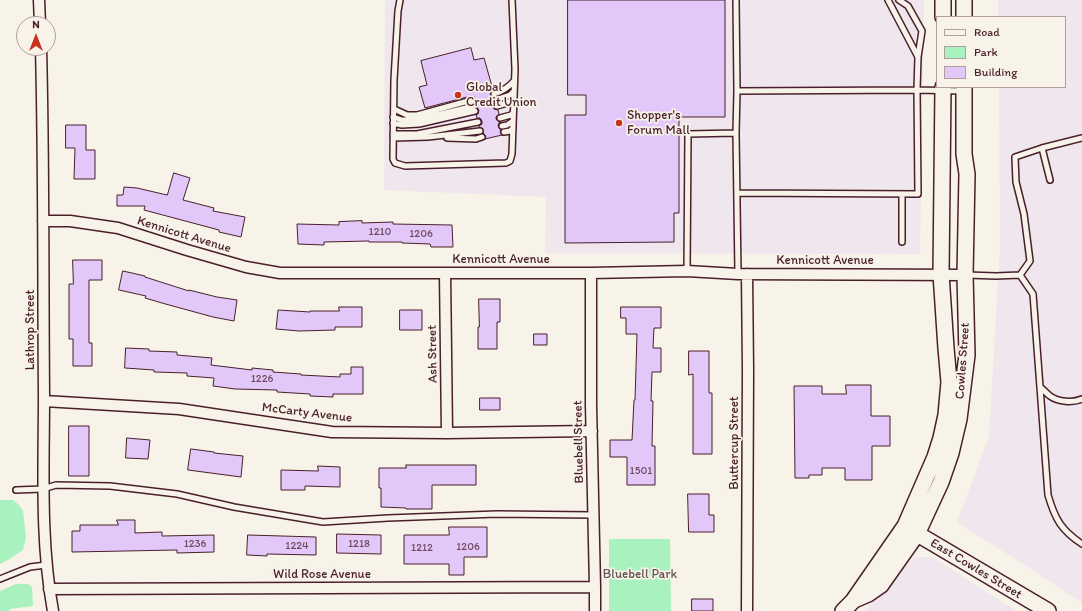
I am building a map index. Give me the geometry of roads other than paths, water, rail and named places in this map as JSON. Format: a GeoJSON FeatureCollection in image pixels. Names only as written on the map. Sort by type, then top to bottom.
{"type":"FeatureCollection","features":[{"type":"Feature","properties":{"kind":"main road"},"geometry":{"type":"LineString","coordinates":[[943,0],[943,16]]}},
{"type":"Feature","properties":{"kind":"main road"},"geometry":{"type":"LineString","coordinates":[[964,0],[964,16]]}},
{"type":"Feature","properties":{"kind":"main road","name":"Cowles Street"},"geometry":{"type":"LineString","coordinates":[[911,530],[941,438],[946,415],[949,382],[941,274],[942,89]]}},
{"type":"Feature","properties":{"kind":"main road","name":"Cowles Street"},"geometry":{"type":"LineString","coordinates":[[911,530],[941,482],[951,453],[959,419],[966,355],[967,174],[964,154],[964,89]]}},
{"type":"Feature","properties":{"kind":"main road"},"geometry":{"type":"LineString","coordinates":[[848,606],[911,530]]}},
{"type":"Feature","properties":{"kind":"main road","name":"East Cowles Street"},"geometry":{"type":"LineString","coordinates":[[911,530],[1048,611]]}},
{"type":"Feature","properties":{"kind":"street"},"geometry":{"type":"LineString","coordinates":[[39,0],[40,16]]}},
{"type":"Feature","properties":{"kind":"street","name":"Lathrop Street"},"geometry":{"type":"LineString","coordinates":[[41,56],[44,401],[43,489],[46,564],[53,611]]}},
{"type":"Feature","properties":{"kind":"street","name":"Kennicott Avenue"},"geometry":{"type":"LineString","coordinates":[[43,221],[70,221],[118,228],[246,267],[280,273],[591,273],[687,271],[742,274],[966,275]]}},
{"type":"Feature","properties":{"kind":"street","name":"Ash Street"},"geometry":{"type":"LineString","coordinates":[[445,273],[446,434]]}},
{"type":"Feature","properties":{"kind":"street","name":"Bluebell Street"},"geometry":{"type":"LineString","coordinates":[[591,273],[595,587],[594,611]]}},
{"type":"Feature","properties":{"kind":"street","name":"Buttercup Street"},"geometry":{"type":"LineString","coordinates":[[742,274],[748,358],[747,611]]}},
{"type":"Feature","properties":{"kind":"street","name":"McCarty Avenue"},"geometry":{"type":"LineString","coordinates":[[44,401],[179,409],[332,432],[446,434],[592,431]]}},
{"type":"Feature","properties":{"kind":"street","name":"Wild Rose Avenue"},"geometry":{"type":"LineString","coordinates":[[49,589],[595,587]]}},
{"type":"Feature","properties":{"kind":"lane"},"geometry":{"type":"LineString","coordinates":[[400,0],[394,80],[393,159],[395,163],[405,166],[506,163],[510,161],[512,154],[514,99],[512,0]]}},
{"type":"Feature","properties":{"kind":"lane"},"geometry":{"type":"LineString","coordinates":[[736,0],[737,193],[742,274]]}},
{"type":"Feature","properties":{"kind":"lane"},"geometry":{"type":"LineString","coordinates":[[888,0],[918,57]]}},
{"type":"Feature","properties":{"kind":"lane"},"geometry":{"type":"LineString","coordinates":[[737,193],[918,194],[917,90],[918,57],[922,31],[908,6],[899,0]]}},
{"type":"Feature","properties":{"kind":"lane"},"geometry":{"type":"LineString","coordinates":[[494,94],[509,87],[514,80]]}},
{"type":"Feature","properties":{"kind":"lane"},"geometry":{"type":"LineString","coordinates":[[737,91],[964,89]]}},
{"type":"Feature","properties":{"kind":"lane"},"geometry":{"type":"LineString","coordinates":[[495,100],[510,95],[514,90]]}},
{"type":"Feature","properties":{"kind":"lane"},"geometry":{"type":"LineString","coordinates":[[497,106],[511,102],[514,99]]}},
{"type":"Feature","properties":{"kind":"lane"},"geometry":{"type":"LineString","coordinates":[[393,120],[416,120],[474,106],[417,115],[407,114],[394,109]]}},
{"type":"Feature","properties":{"kind":"lane"},"geometry":{"type":"LineString","coordinates":[[500,118],[513,113]]}},
{"type":"Feature","properties":{"kind":"lane"},"geometry":{"type":"LineString","coordinates":[[502,126],[513,121]]}},
{"type":"Feature","properties":{"kind":"lane"},"geometry":{"type":"LineString","coordinates":[[393,136],[417,134],[478,122]]}},
{"type":"Feature","properties":{"kind":"lane"},"geometry":{"type":"LineString","coordinates":[[504,132],[510,131],[513,128]]}},
{"type":"Feature","properties":{"kind":"lane"},"geometry":{"type":"LineString","coordinates":[[428,137],[480,131]]}},
{"type":"Feature","properties":{"kind":"lane"},"geometry":{"type":"LineString","coordinates":[[687,271],[688,134],[736,133]]}},
{"type":"Feature","properties":{"kind":"lane"},"geometry":{"type":"LineString","coordinates":[[393,136],[482,137]]}},
{"type":"Feature","properties":{"kind":"lane"},"geometry":{"type":"LineString","coordinates":[[1020,275],[1030,261],[1024,214],[1016,182],[1015,157],[1042,148],[1082,138]]}},
{"type":"Feature","properties":{"kind":"lane"},"geometry":{"type":"LineString","coordinates":[[1042,148],[1050,180]]}},
{"type":"Feature","properties":{"kind":"lane"},"geometry":{"type":"LineString","coordinates":[[902,194],[902,242]]}},
{"type":"Feature","properties":{"kind":"lane"},"geometry":{"type":"LineString","coordinates":[[966,275],[1020,275]]}},
{"type":"Feature","properties":{"kind":"lane"},"geometry":{"type":"LineString","coordinates":[[1020,275],[1033,294],[1048,495],[1052,511],[1059,524],[1073,538],[1082,544]]}},
{"type":"Feature","properties":{"kind":"lane"},"geometry":{"type":"LineString","coordinates":[[1040,387],[1052,398],[1064,401],[1077,401],[1082,399]]}},
{"type":"Feature","properties":{"kind":"lane"},"geometry":{"type":"LineString","coordinates":[[16,490],[43,489],[56,485],[110,486],[177,494],[234,507],[323,522],[497,514],[593,514]]}},
{"type":"Feature","properties":{"kind":"lane"},"geometry":{"type":"LineString","coordinates":[[0,579],[30,567],[46,564]]}},
{"type":"Feature","properties":{"kind":"place","name":"Global Credit Union"},"geometry":{"type":"Point","coordinates":[458,95]}},
{"type":"Feature","properties":{"kind":"place","name":"Shopper's Forum Mall"},"geometry":{"type":"Point","coordinates":[619,123]}},
{"type":"Feature","properties":{"kind":"park label","name":"Bluebell Park"},"geometry":{"type":"Point","coordinates":[640,575]}}]}
